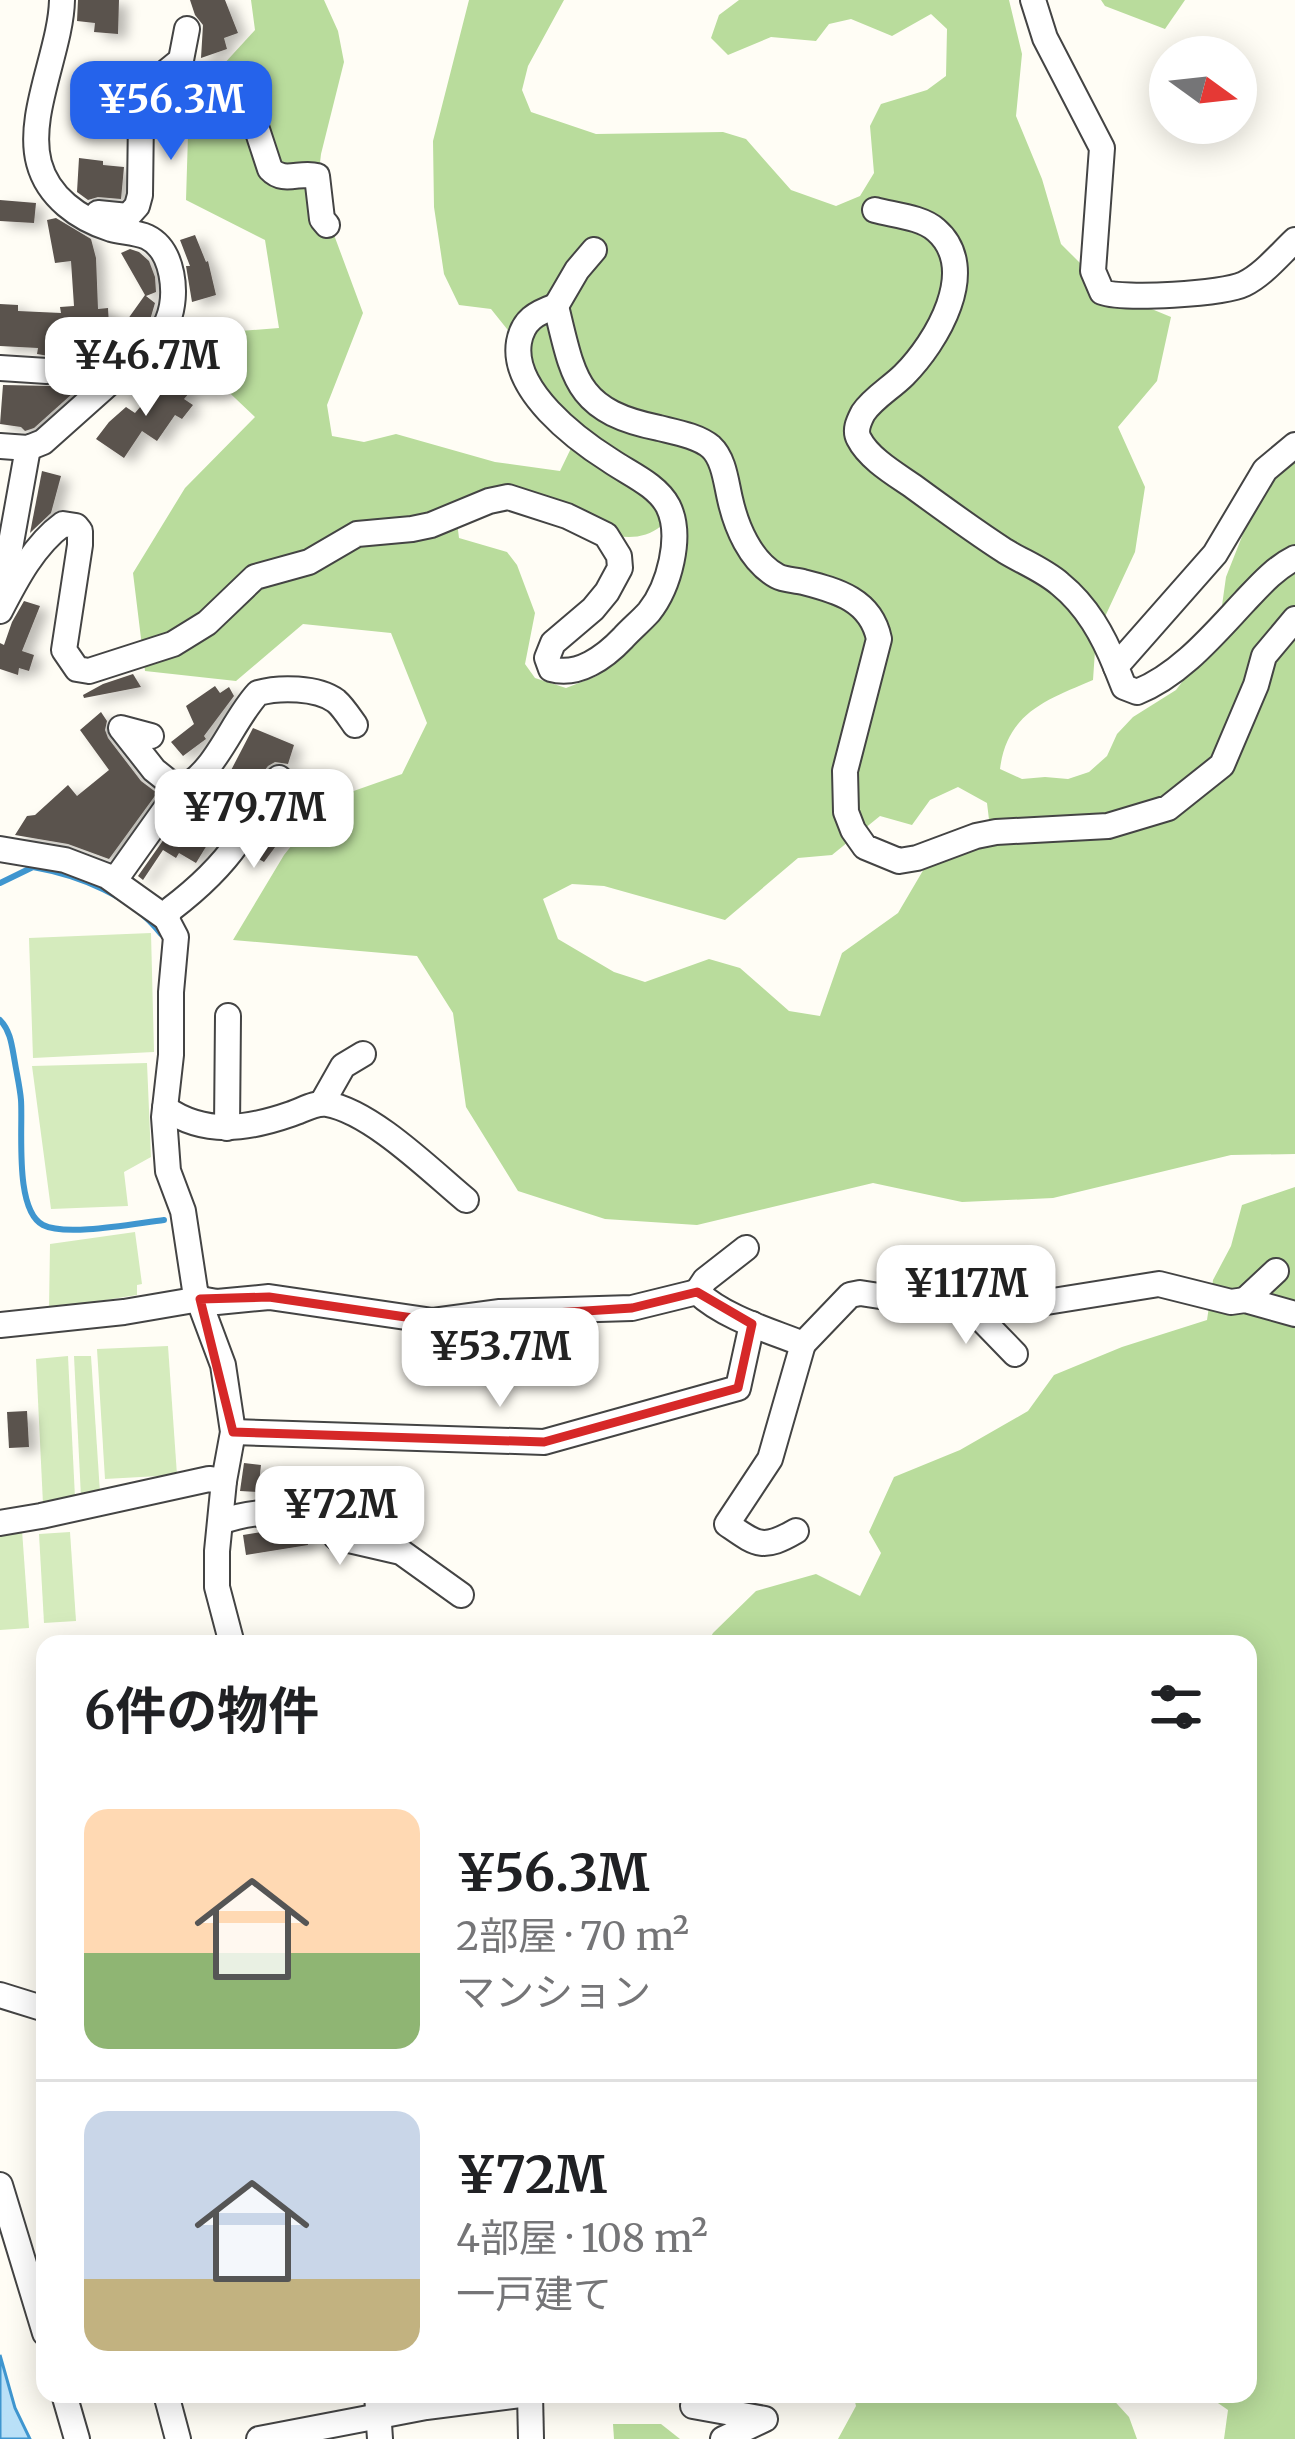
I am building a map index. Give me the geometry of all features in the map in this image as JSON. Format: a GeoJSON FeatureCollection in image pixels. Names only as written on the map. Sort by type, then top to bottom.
{"type":"FeatureCollection","features":[{"type":"Feature","properties":{"kind":"street"},"geometry":{"type":"LineString","coordinates":[[0,446],[28,448],[43,442],[154,343],[173,304],[168,260],[149,238],[110,229],[78,214],[56,195],[38,160],[42,96],[62,0]]}},
{"type":"Feature","properties":{"kind":"street"},"geometry":{"type":"LineString","coordinates":[[1033,0],[1046,38],[1102,148],[1093,271],[1102,292],[1228,290],[1248,283],[1295,240]]}},
{"type":"Feature","properties":{"kind":"street"},"geometry":{"type":"LineString","coordinates":[[128,216],[140,195],[141,115],[149,86],[181,60],[188,29]]}},
{"type":"Feature","properties":{"kind":"street"},"geometry":{"type":"LineString","coordinates":[[149,86],[196,81],[235,88],[248,102],[270,170],[282,177],[317,176],[322,219],[327,225]]}},
{"type":"Feature","properties":{"kind":"street"},"geometry":{"type":"LineString","coordinates":[[875,210],[936,229],[957,264],[957,276],[944,314],[922,352],[862,415],[856,429],[859,440],[902,478],[1001,549],[1060,584],[1087,611],[1103,636],[1124,686],[1131,691],[1150,686],[1200,647],[1267,578],[1295,558]]}},
{"type":"Feature","properties":{"kind":"street"},"geometry":{"type":"LineString","coordinates":[[78,214],[128,216],[171,235]]}},
{"type":"Feature","properties":{"kind":"street"},"geometry":{"type":"LineString","coordinates":[[0,611],[47,535],[63,524],[76,526],[80,545],[64,650],[76,670],[89,671],[173,644],[207,623],[255,577],[309,562],[357,534],[412,530],[508,497],[567,516],[606,535],[620,556],[620,568],[607,592],[554,643],[547,658],[551,669],[575,672],[610,651],[651,609],[670,560],[673,520],[658,492],[589,447],[556,418],[527,384],[519,354],[525,324],[536,313],[556,306],[594,250]]}},
{"type":"Feature","properties":{"kind":"street"},"geometry":{"type":"LineString","coordinates":[[556,306],[569,362],[584,393],[601,408],[710,446],[719,459],[748,548],[777,576],[851,597],[877,627],[879,639],[845,771],[844,794],[854,830],[865,847],[884,856],[899,861],[917,858],[996,832],[1108,826],[1168,808],[1222,765],[1264,656],[1295,620]]}},
{"type":"Feature","properties":{"kind":"street"},"geometry":{"type":"LineString","coordinates":[[120,376],[200,356]]}},
{"type":"Feature","properties":{"kind":"street"},"geometry":{"type":"LineString","coordinates":[[0,368],[47,371]]}},
{"type":"Feature","properties":{"kind":"street"},"geometry":{"type":"LineString","coordinates":[[1116,667],[1215,554],[1264,470],[1295,445]]}},
{"type":"Feature","properties":{"kind":"street"},"geometry":{"type":"LineString","coordinates":[[0,581],[28,448]]}},
{"type":"Feature","properties":{"kind":"street"},"geometry":{"type":"LineString","coordinates":[[115,880],[179,790],[208,764],[260,692],[292,690],[328,697],[356,724]]}},
{"type":"Feature","properties":{"kind":"street"},"geometry":{"type":"LineString","coordinates":[[151,736],[122,728],[154,770],[179,790]]}},
{"type":"Feature","properties":{"kind":"street"},"geometry":{"type":"LineString","coordinates":[[166,918],[224,860],[279,778]]}},
{"type":"Feature","properties":{"kind":"street"},"geometry":{"type":"LineString","coordinates":[[0,849],[84,865],[115,880],[166,918],[176,938],[165,1108],[168,1171],[183,1211],[195,1290],[224,1365],[233,1432],[217,1551],[218,1587],[230,1635]]}},
{"type":"Feature","properties":{"kind":"street"},"geometry":{"type":"LineString","coordinates":[[227,1128],[228,1016]]}},
{"type":"Feature","properties":{"kind":"street"},"geometry":{"type":"LineString","coordinates":[[322,1103],[343,1066],[364,1054]]}},
{"type":"Feature","properties":{"kind":"street"},"geometry":{"type":"LineString","coordinates":[[165,1108],[199,1124],[227,1128],[322,1103],[354,1112],[466,1200]]}},
{"type":"Feature","properties":{"kind":"street"},"geometry":{"type":"LineString","coordinates":[[0,1325],[200,1299],[269,1298],[434,1322],[500,1312],[632,1308],[697,1292],[746,1248]]}},
{"type":"Feature","properties":{"kind":"street"},"geometry":{"type":"LineString","coordinates":[[1245,1300],[1276,1271]]}},
{"type":"Feature","properties":{"kind":"street"},"geometry":{"type":"LineString","coordinates":[[796,1531],[762,1545],[727,1524],[770,1459],[803,1344],[850,1295],[984,1312],[1159,1284],[1295,1314]]}},
{"type":"Feature","properties":{"kind":"street"},"geometry":{"type":"LineString","coordinates":[[697,1292],[752,1324],[803,1344]]}},
{"type":"Feature","properties":{"kind":"street"},"geometry":{"type":"LineString","coordinates":[[984,1312],[983,1321],[1015,1354]]}},
{"type":"Feature","properties":{"kind":"street"},"geometry":{"type":"LineString","coordinates":[[233,1432],[544,1442],[738,1388],[752,1324]]}},
{"type":"Feature","properties":{"kind":"street"},"geometry":{"type":"LineString","coordinates":[[0,1522],[208,1479],[224,1480]]}},
{"type":"Feature","properties":{"kind":"street"},"geometry":{"type":"LineString","coordinates":[[221,1522],[272,1513],[334,1519],[336,1537],[401,1552],[460,1595]]}},
{"type":"Feature","properties":{"kind":"street"},"geometry":{"type":"LineString","coordinates":[[0,1995],[36,2006]]}},
{"type":"Feature","properties":{"kind":"street"},"geometry":{"type":"LineString","coordinates":[[0,2186],[36,2304]]}},
{"type":"Feature","properties":{"kind":"street"},"geometry":{"type":"LineString","coordinates":[[67,2403],[77,2439]]}},
{"type":"Feature","properties":{"kind":"street"},"geometry":{"type":"LineString","coordinates":[[168,2403],[178,2439]]}},
{"type":"Feature","properties":{"kind":"street"},"geometry":{"type":"LineString","coordinates":[[259,2439],[458,2403]]}},
{"type":"Feature","properties":{"kind":"street"},"geometry":{"type":"LineString","coordinates":[[529,2403],[531,2439]]}},
{"type":"Feature","properties":{"kind":"street"},"geometry":{"type":"LineString","coordinates":[[693,2403],[765,2419],[724,2439]]}},
{"type":"Feature","properties":{"kind":"highlighted area"},"geometry":{"type":"Polygon","coordinates":[[[697,1292],[752,1324],[738,1388],[544,1442],[233,1432],[200,1299],[269,1297],[433,1321],[632,1308],[697,1292]]]}},
{"type":"Feature","properties":{"kind":"green space"},"geometry":{"type":"Polygon","coordinates":[[[251,0],[324,0],[338,31],[344,62],[317,189],[363,313],[327,405],[332,436],[364,442],[396,434],[495,462],[560,471],[575,440],[511,334],[491,309],[459,305],[444,274],[434,207],[433,141],[469,0],[564,0],[528,66],[522,90],[531,112],[596,134],[723,132],[746,139],[791,190],[836,206],[860,196],[874,173],[870,126],[881,104],[927,90],[946,76],[947,29],[931,14],[892,36],[851,19],[829,24],[816,41],[771,37],[728,55],[711,38],[719,15],[739,0],[1009,0],[1022,54],[1016,116],[1042,179],[1061,244],[1108,291],[1171,317],[1157,381],[1118,427],[1145,487],[1135,552],[1096,636],[1093,680],[1045,702],[1020,722],[1004,750],[1000,769],[1022,779],[1068,779],[1089,772],[1107,756],[1117,734],[1133,717],[1176,690],[1219,627],[1226,577],[1254,506],[1295,440],[1295,1154],[1231,1155],[1053,1198],[962,1202],[873,1183],[697,1225],[605,1219],[518,1191],[466,1107],[453,1013],[417,956],[233,940],[284,855],[328,800],[402,774],[427,723],[391,633],[303,624],[236,681],[145,671],[133,573],[185,488],[255,417],[196,361],[226,332],[279,328],[265,240],[186,200],[189,102],[255,30],[251,0]],[[530,501],[457,522],[459,538],[507,552],[517,565],[535,613],[525,664],[535,678],[566,688],[597,676],[648,629],[674,583],[661,526],[647,534],[614,535],[530,501]],[[958,787],[930,800],[912,825],[880,816],[832,855],[798,858],[725,920],[604,886],[572,884],[543,899],[558,939],[614,972],[645,982],[709,959],[740,968],[789,1011],[820,1016],[842,953],[898,913],[928,862],[991,836],[987,803],[958,787]]]}},
{"type":"Feature","properties":{"kind":"green space"},"geometry":{"type":"Polygon","coordinates":[[[1101,0],[1185,0],[1165,29],[1105,6],[1101,0]]]}},
{"type":"Feature","properties":{"kind":"green space"},"geometry":{"type":"Polygon","coordinates":[[[151,933],[154,1052],[33,1058],[29,938],[151,933]]]}},
{"type":"Feature","properties":{"kind":"green space"},"geometry":{"type":"Polygon","coordinates":[[[147,1063],[151,1157],[124,1172],[128,1206],[51,1209],[32,1066],[147,1063]]]}},
{"type":"Feature","properties":{"kind":"green space"},"geometry":{"type":"Polygon","coordinates":[[[1295,1187],[1295,2439],[1224,2439],[1228,2410],[1218,2403],[1257,2403],[1257,1635],[712,1635],[756,1591],[816,1574],[860,1596],[881,1553],[869,1532],[894,1477],[960,1450],[1028,1411],[1054,1375],[1207,1320],[1213,1280],[1231,1246],[1242,1205],[1295,1187]]]}},
{"type":"Feature","properties":{"kind":"green space"},"geometry":{"type":"Polygon","coordinates":[[[135,1232],[142,1284],[137,1285],[137,1295],[49,1309],[50,1244],[135,1232]]]}},
{"type":"Feature","properties":{"kind":"green space"},"geometry":{"type":"Polygon","coordinates":[[[168,1346],[177,1475],[105,1479],[97,1349],[168,1346]]]}},
{"type":"Feature","properties":{"kind":"green space"},"geometry":{"type":"Polygon","coordinates":[[[68,1356],[75,1498],[43,1504],[36,1359],[68,1356]]]}},
{"type":"Feature","properties":{"kind":"green space"},"geometry":{"type":"Polygon","coordinates":[[[74,1356],[91,1356],[100,1493],[81,1497],[74,1356]]]}},
{"type":"Feature","properties":{"kind":"green space"},"geometry":{"type":"Polygon","coordinates":[[[22,1530],[29,1628],[0,1630],[0,1533],[22,1530]]]}},
{"type":"Feature","properties":{"kind":"green space"},"geometry":{"type":"Polygon","coordinates":[[[70,1532],[76,1621],[44,1623],[39,1534],[70,1532]]]}},
{"type":"Feature","properties":{"kind":"green space"},"geometry":{"type":"Polygon","coordinates":[[[1116,2403],[1129,2417],[1137,2439],[838,2439],[856,2406],[1116,2403]]]}},
{"type":"Feature","properties":{"kind":"green space"},"geometry":{"type":"Polygon","coordinates":[[[613,2424],[661,2424],[680,2439],[614,2439],[613,2424]]]}},
{"type":"Feature","properties":{"kind":"water"},"geometry":{"type":"Polygon","coordinates":[[[0,2355],[15,2408],[30,2439],[0,2439],[0,2355]]]}},
{"type":"Feature","properties":{"kind":"building"},"geometry":{"type":"Polygon","coordinates":[[[78,0],[119,0],[118,34],[94,32],[95,23],[77,21],[78,0]]]}},
{"type":"Feature","properties":{"kind":"building"},"geometry":{"type":"Polygon","coordinates":[[[190,0],[225,0],[238,33],[224,38],[227,49],[201,58],[203,25],[190,0]]]}},
{"type":"Feature","properties":{"kind":"building"},"geometry":{"type":"Polygon","coordinates":[[[79,158],[124,167],[121,199],[88,200],[77,192],[79,158]]]}},
{"type":"Feature","properties":{"kind":"building"},"geometry":{"type":"Polygon","coordinates":[[[0,200],[36,203],[34,223],[0,221],[0,200]]]}},
{"type":"Feature","properties":{"kind":"building"},"geometry":{"type":"Polygon","coordinates":[[[56,218],[91,239],[98,309],[108,308],[109,325],[86,328],[88,362],[82,385],[25,431],[0,424],[3,385],[53,386],[63,371],[55,357],[37,354],[38,348],[0,346],[0,304],[18,305],[18,311],[61,313],[60,307],[74,306],[71,261],[55,263],[47,220],[56,218]]]}},
{"type":"Feature","properties":{"kind":"building"},"geometry":{"type":"Polygon","coordinates":[[[195,235],[208,261],[216,295],[192,302],[186,266],[190,266],[180,240],[195,235]]]}},
{"type":"Feature","properties":{"kind":"building"},"geometry":{"type":"Polygon","coordinates":[[[130,249],[149,261],[156,292],[146,296],[155,303],[150,320],[125,323],[145,295],[121,253],[130,249]]]}},
{"type":"Feature","properties":{"kind":"building"},"geometry":{"type":"Polygon","coordinates":[[[168,381],[190,392],[184,399],[193,405],[182,419],[175,415],[157,441],[142,431],[124,458],[96,439],[126,407],[135,413],[141,406],[149,407],[168,381]]]}},
{"type":"Feature","properties":{"kind":"building"},"geometry":{"type":"Polygon","coordinates":[[[42,471],[61,476],[51,513],[30,533],[42,471]]]}},
{"type":"Feature","properties":{"kind":"building"},"geometry":{"type":"Polygon","coordinates":[[[24,601],[40,606],[22,651],[34,655],[29,671],[19,668],[18,675],[0,669],[0,643],[4,645],[24,601]]]}},
{"type":"Feature","properties":{"kind":"building"},"geometry":{"type":"Polygon","coordinates":[[[133,674],[141,687],[84,698],[103,684],[133,674]]]}},
{"type":"Feature","properties":{"kind":"building"},"geometry":{"type":"Polygon","coordinates":[[[215,686],[220,693],[229,687],[234,696],[206,739],[183,756],[171,742],[194,724],[186,706],[215,686]]]}},
{"type":"Feature","properties":{"kind":"building"},"geometry":{"type":"Polygon","coordinates":[[[101,712],[108,738],[141,781],[157,793],[109,859],[68,844],[15,835],[27,816],[35,815],[68,785],[77,796],[109,770],[80,730],[101,712]]]}},
{"type":"Feature","properties":{"kind":"building"},"geometry":{"type":"Polygon","coordinates":[[[253,728],[294,745],[288,764],[268,766],[249,790],[227,778],[253,728]]]}},
{"type":"Feature","properties":{"kind":"building"},"geometry":{"type":"Polygon","coordinates":[[[283,799],[297,804],[290,827],[264,862],[250,854],[283,799]]]}},
{"type":"Feature","properties":{"kind":"building"},"geometry":{"type":"Polygon","coordinates":[[[188,805],[203,816],[189,835],[207,845],[196,863],[163,850],[143,880],[138,876],[188,805]]]}},
{"type":"Feature","properties":{"kind":"building"},"geometry":{"type":"Polygon","coordinates":[[[27,1411],[29,1447],[9,1448],[7,1412],[27,1411]]]}},
{"type":"Feature","properties":{"kind":"building"},"geometry":{"type":"Polygon","coordinates":[[[244,1463],[261,1465],[258,1492],[240,1491],[244,1463]]]}},
{"type":"Feature","properties":{"kind":"building"},"geometry":{"type":"Polygon","coordinates":[[[280,1529],[306,1531],[308,1545],[246,1555],[243,1535],[280,1529]]]}},
{"type":"Feature","properties":{"kind":"waterway"},"geometry":{"type":"LineString","coordinates":[[0,883],[33,867],[68,876],[120,898],[161,934]]}},
{"type":"Feature","properties":{"kind":"waterway"},"geometry":{"type":"LineString","coordinates":[[0,1020],[7,1029],[19,1086],[24,1187],[34,1217],[43,1225],[68,1230],[164,1220]]}}]}
